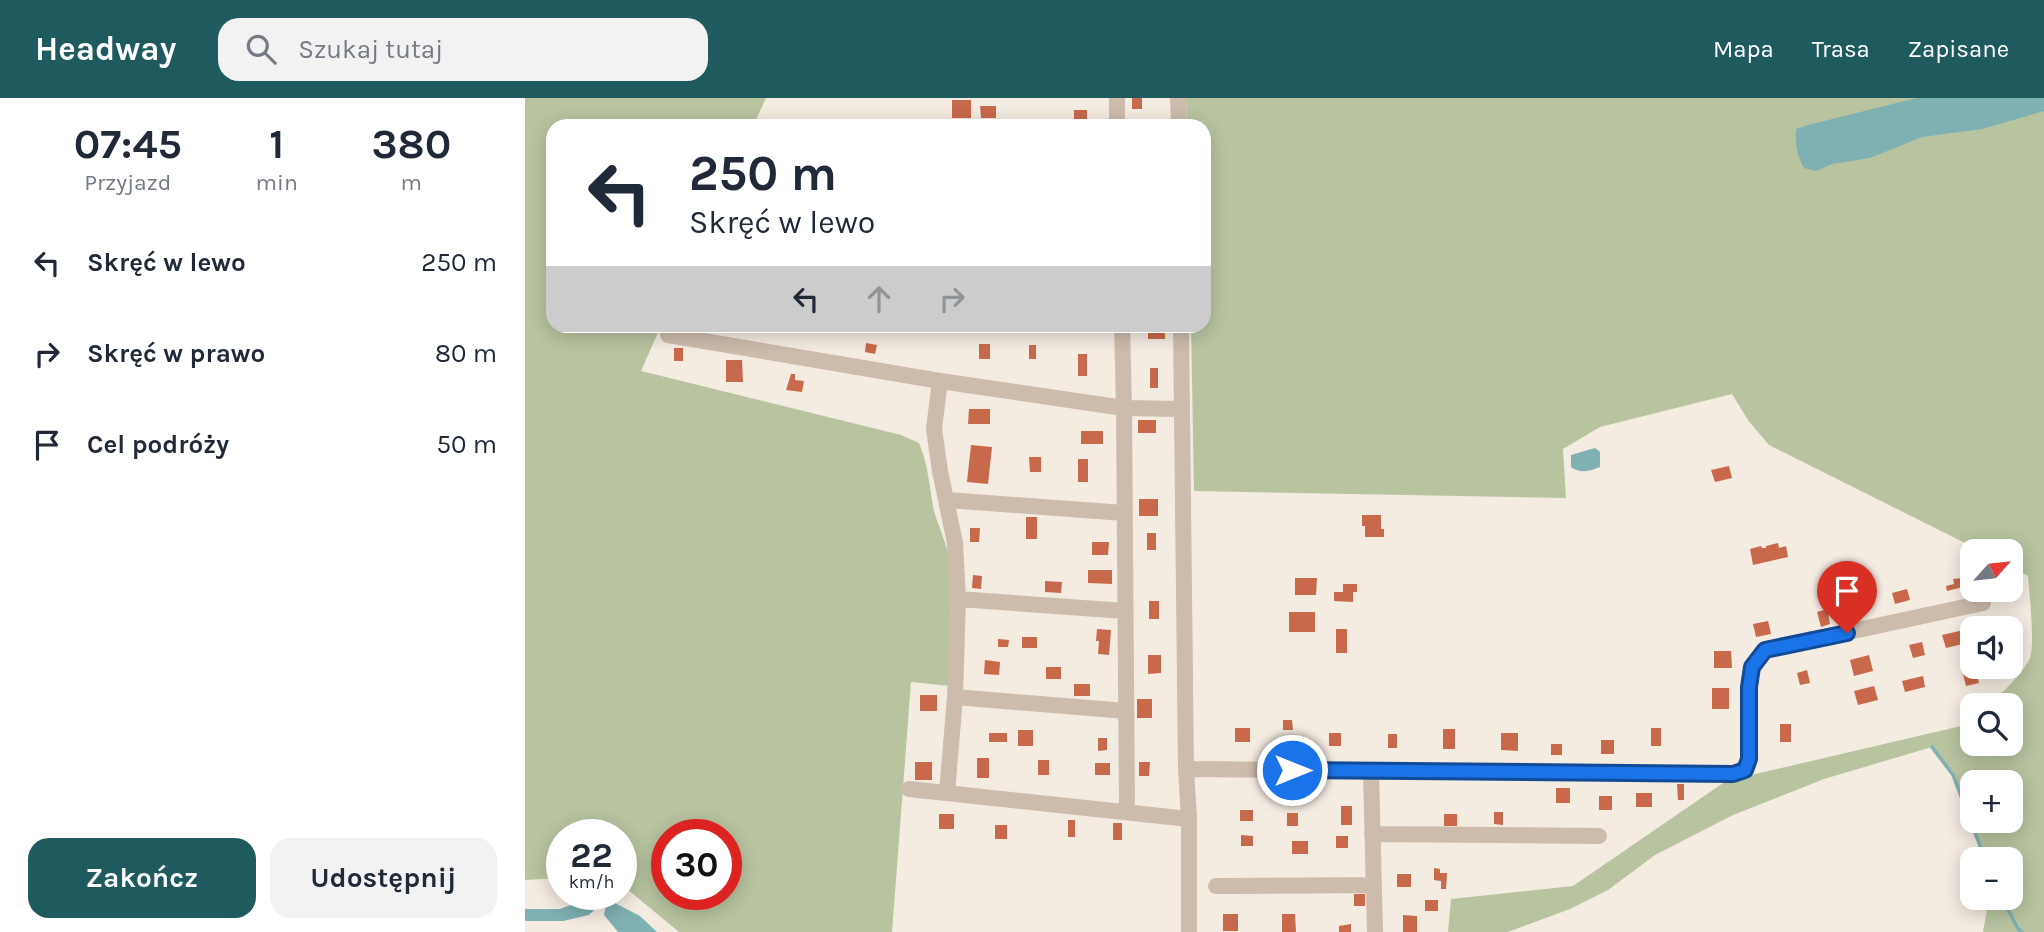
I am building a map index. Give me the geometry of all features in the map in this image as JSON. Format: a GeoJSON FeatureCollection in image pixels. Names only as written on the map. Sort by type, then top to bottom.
{"type":"FeatureCollection","features":[{"type":"Feature","properties":{"kind":"street"},"geometry":{"type":"LineString","coordinates":[[1117,98],[1117,119]]}},
{"type":"Feature","properties":{"kind":"street"},"geometry":{"type":"LineString","coordinates":[[1178,98],[1179,119]]}},
{"type":"Feature","properties":{"kind":"street"},"geometry":{"type":"LineString","coordinates":[[1122,333],[1127,812]]}},
{"type":"Feature","properties":{"kind":"street"},"geometry":{"type":"LineString","coordinates":[[1181,333],[1189,932]]}},
{"type":"Feature","properties":{"kind":"street"},"geometry":{"type":"LineString","coordinates":[[669,335],[940,381],[1124,408],[1181,409]]}},
{"type":"Feature","properties":{"kind":"street"},"geometry":{"type":"LineString","coordinates":[[940,381],[934,429],[955,543],[958,599],[955,697],[947,793]]}},
{"type":"Feature","properties":{"kind":"street"},"geometry":{"type":"LineString","coordinates":[[947,500],[1124,513]]}},
{"type":"Feature","properties":{"kind":"street"},"geometry":{"type":"LineString","coordinates":[[958,599],[1125,611]]}},
{"type":"Feature","properties":{"kind":"street"},"geometry":{"type":"LineString","coordinates":[[1186,769],[1733,774],[1745,770],[1749,759],[1749,687],[1752,667],[1765,650],[1983,603]]}},
{"type":"Feature","properties":{"kind":"street"},"geometry":{"type":"LineString","coordinates":[[955,697],[1126,711]]}},
{"type":"Feature","properties":{"kind":"street"},"geometry":{"type":"LineString","coordinates":[[1371,771],[1375,932]]}},
{"type":"Feature","properties":{"kind":"street"},"geometry":{"type":"LineString","coordinates":[[909,789],[1189,819]]}},
{"type":"Feature","properties":{"kind":"street"},"geometry":{"type":"LineString","coordinates":[[1372,834],[1599,836]]}},
{"type":"Feature","properties":{"kind":"street"},"geometry":{"type":"LineString","coordinates":[[1216,886],[1374,886]]}},
{"type":"Feature","properties":{"kind":"green space"},"geometry":{"type":"Polygon","coordinates":[[[525,98],[766,98],[756,119],[546,119],[546,333],[658,333],[641,371],[901,435],[919,443],[927,468],[934,511],[950,562],[953,608],[950,686],[911,682],[892,932],[679,932],[652,910],[742,910],[742,819],[651,819],[651,909],[637,897],[637,819],[546,819],[546,879],[525,880],[525,98]]]}},
{"type":"Feature","properties":{"kind":"green space"},"geometry":{"type":"Polygon","coordinates":[[[1186,98],[2044,98],[2044,932],[1983,932],[1987,910],[2023,910],[2023,847],[1980,847],[1975,833],[2023,833],[2023,770],[1960,770],[1960,793],[1953,775],[1932,747],[1824,779],[1733,815],[1655,855],[1608,890],[1570,909],[1508,932],[1448,932],[1451,899],[1573,886],[1726,781],[1960,726],[1960,756],[2023,756],[2023,693],[2001,693],[2015,679],[2023,679],[2023,669],[2031,653],[2032,632],[2028,576],[2023,573],[2023,539],[1960,540],[1769,445],[1748,420],[1732,394],[1600,427],[1563,449],[1566,498],[1194,491],[1191,333],[1211,333],[1211,119],[1187,119],[1186,98]]]}},
{"type":"Feature","properties":{"kind":"water"},"geometry":{"type":"Polygon","coordinates":[[[1917,98],[2044,98],[2044,111],[1982,129],[1922,137],[1870,158],[1832,164],[1816,171],[1804,168],[1797,150],[1796,129],[1917,98]]]}},
{"type":"Feature","properties":{"kind":"water"},"geometry":{"type":"Polygon","coordinates":[[[1595,448],[1600,452],[1600,467],[1582,471],[1571,467],[1571,455],[1595,448]]]}},
{"type":"Feature","properties":{"kind":"water"},"geometry":{"type":"Polygon","coordinates":[[[525,909],[594,910],[589,915],[563,921],[525,921],[525,909]]]}},
{"type":"Feature","properties":{"kind":"water"},"geometry":{"type":"Polygon","coordinates":[[[605,910],[628,910],[640,916],[657,932],[618,932],[604,915],[605,910]]]}},
{"type":"Feature","properties":{"kind":"building"},"geometry":{"type":"Polygon","coordinates":[[[1132,98],[1142,98],[1142,109],[1132,109],[1132,98]]]}},
{"type":"Feature","properties":{"kind":"building"},"geometry":{"type":"Polygon","coordinates":[[[952,100],[971,100],[971,118],[952,118],[952,100]]]}},
{"type":"Feature","properties":{"kind":"building"},"geometry":{"type":"Polygon","coordinates":[[[980,106],[996,106],[996,118],[981,118],[980,106]]]}},
{"type":"Feature","properties":{"kind":"building"},"geometry":{"type":"Polygon","coordinates":[[[1074,110],[1087,110],[1087,119],[1074,119],[1074,110]]]}},
{"type":"Feature","properties":{"kind":"building"},"geometry":{"type":"Polygon","coordinates":[[[1148,333],[1165,333],[1165,339],[1148,339],[1148,333]]]}},
{"type":"Feature","properties":{"kind":"building"},"geometry":{"type":"Polygon","coordinates":[[[866,343],[877,345],[875,354],[865,352],[866,343]]]}},
{"type":"Feature","properties":{"kind":"building"},"geometry":{"type":"Polygon","coordinates":[[[979,344],[990,344],[990,359],[979,359],[979,344]]]}},
{"type":"Feature","properties":{"kind":"building"},"geometry":{"type":"Polygon","coordinates":[[[1029,345],[1036,345],[1036,359],[1029,359],[1029,345]]]}},
{"type":"Feature","properties":{"kind":"building"},"geometry":{"type":"Polygon","coordinates":[[[674,348],[683,348],[683,361],[674,361],[674,348]]]}},
{"type":"Feature","properties":{"kind":"building"},"geometry":{"type":"Polygon","coordinates":[[[1078,354],[1087,354],[1087,376],[1078,376],[1078,354]]]}},
{"type":"Feature","properties":{"kind":"building"},"geometry":{"type":"Polygon","coordinates":[[[726,360],[742,360],[743,382],[726,382],[726,360]]]}},
{"type":"Feature","properties":{"kind":"building"},"geometry":{"type":"Polygon","coordinates":[[[1150,368],[1158,368],[1158,388],[1150,388],[1150,368]]]}},
{"type":"Feature","properties":{"kind":"building"},"geometry":{"type":"Polygon","coordinates":[[[791,374],[795,374],[795,380],[804,381],[802,392],[786,390],[791,374]]]}},
{"type":"Feature","properties":{"kind":"building"},"geometry":{"type":"Polygon","coordinates":[[[969,409],[990,409],[990,424],[968,424],[969,409]]]}},
{"type":"Feature","properties":{"kind":"building"},"geometry":{"type":"Polygon","coordinates":[[[1138,420],[1156,420],[1156,433],[1138,433],[1138,420]]]}},
{"type":"Feature","properties":{"kind":"building"},"geometry":{"type":"Polygon","coordinates":[[[1081,431],[1103,431],[1103,444],[1081,444],[1081,431]]]}},
{"type":"Feature","properties":{"kind":"building"},"geometry":{"type":"Polygon","coordinates":[[[971,445],[992,447],[988,484],[967,482],[971,445]]]}},
{"type":"Feature","properties":{"kind":"building"},"geometry":{"type":"Polygon","coordinates":[[[1029,457],[1041,457],[1041,472],[1030,472],[1029,457]]]}},
{"type":"Feature","properties":{"kind":"building"},"geometry":{"type":"Polygon","coordinates":[[[1078,459],[1088,459],[1088,482],[1078,482],[1078,459]]]}},
{"type":"Feature","properties":{"kind":"building"},"geometry":{"type":"Polygon","coordinates":[[[1729,466],[1732,478],[1715,482],[1711,470],[1729,466]]]}},
{"type":"Feature","properties":{"kind":"building"},"geometry":{"type":"Polygon","coordinates":[[[1139,499],[1158,499],[1158,516],[1139,516],[1139,499]]]}},
{"type":"Feature","properties":{"kind":"building"},"geometry":{"type":"Polygon","coordinates":[[[1362,515],[1381,515],[1384,537],[1365,537],[1362,515]]]}},
{"type":"Feature","properties":{"kind":"building"},"geometry":{"type":"Polygon","coordinates":[[[1026,517],[1037,517],[1037,539],[1026,539],[1026,517]]]}},
{"type":"Feature","properties":{"kind":"building"},"geometry":{"type":"Polygon","coordinates":[[[970,528],[980,528],[979,542],[970,542],[970,528]]]}},
{"type":"Feature","properties":{"kind":"building"},"geometry":{"type":"Polygon","coordinates":[[[1147,533],[1156,533],[1156,550],[1147,550],[1147,533]]]}},
{"type":"Feature","properties":{"kind":"building"},"geometry":{"type":"Polygon","coordinates":[[[1092,542],[1109,542],[1108,555],[1092,555],[1092,542]]]}},
{"type":"Feature","properties":{"kind":"building"},"geometry":{"type":"Polygon","coordinates":[[[1778,543],[1779,548],[1786,546],[1788,557],[1753,565],[1750,549],[1761,546],[1766,548],[1778,543]]]}},
{"type":"Feature","properties":{"kind":"building"},"geometry":{"type":"Polygon","coordinates":[[[1088,570],[1112,570],[1112,584],[1088,583],[1088,570]]]}},
{"type":"Feature","properties":{"kind":"building"},"geometry":{"type":"Polygon","coordinates":[[[973,575],[982,576],[981,589],[972,588],[973,575]]]}},
{"type":"Feature","properties":{"kind":"building"},"geometry":{"type":"Polygon","coordinates":[[[1295,578],[1317,578],[1316,595],[1295,595],[1295,578]]]}},
{"type":"Feature","properties":{"kind":"building"},"geometry":{"type":"Polygon","coordinates":[[[1960,578],[1960,588],[1947,591],[1946,586],[1954,584],[1953,579],[1960,578]]]}},
{"type":"Feature","properties":{"kind":"building"},"geometry":{"type":"Polygon","coordinates":[[[1045,581],[1062,582],[1061,593],[1045,592],[1045,581]]]}},
{"type":"Feature","properties":{"kind":"building"},"geometry":{"type":"Polygon","coordinates":[[[1343,584],[1357,584],[1357,592],[1353,592],[1353,602],[1334,601],[1334,592],[1343,592],[1343,584]]]}},
{"type":"Feature","properties":{"kind":"building"},"geometry":{"type":"Polygon","coordinates":[[[1907,589],[1910,600],[1895,604],[1892,593],[1907,589]]]}},
{"type":"Feature","properties":{"kind":"building"},"geometry":{"type":"Polygon","coordinates":[[[1149,601],[1159,601],[1159,619],[1149,619],[1149,601]]]}},
{"type":"Feature","properties":{"kind":"building"},"geometry":{"type":"Polygon","coordinates":[[[1827,609],[1830,624],[1821,627],[1817,612],[1827,609]]]}},
{"type":"Feature","properties":{"kind":"building"},"geometry":{"type":"Polygon","coordinates":[[[1289,612],[1315,612],[1315,632],[1289,632],[1289,612]]]}},
{"type":"Feature","properties":{"kind":"building"},"geometry":{"type":"Polygon","coordinates":[[[1768,621],[1771,634],[1756,637],[1753,624],[1768,621]]]}},
{"type":"Feature","properties":{"kind":"building"},"geometry":{"type":"Polygon","coordinates":[[[1097,629],[1111,630],[1109,655],[1098,654],[1097,629]]]}},
{"type":"Feature","properties":{"kind":"building"},"geometry":{"type":"Polygon","coordinates":[[[1336,629],[1347,629],[1347,653],[1336,653],[1336,629]]]}},
{"type":"Feature","properties":{"kind":"building"},"geometry":{"type":"Polygon","coordinates":[[[1960,631],[1960,645],[1946,648],[1942,635],[1960,631]]]}},
{"type":"Feature","properties":{"kind":"building"},"geometry":{"type":"Polygon","coordinates":[[[1022,637],[1037,637],[1037,648],[1022,648],[1022,637]]]}},
{"type":"Feature","properties":{"kind":"building"},"geometry":{"type":"Polygon","coordinates":[[[998,639],[1009,640],[1008,647],[998,647],[998,639]]]}},
{"type":"Feature","properties":{"kind":"building"},"geometry":{"type":"Polygon","coordinates":[[[1922,642],[1925,655],[1913,658],[1909,645],[1922,642]]]}},
{"type":"Feature","properties":{"kind":"building"},"geometry":{"type":"Polygon","coordinates":[[[1714,651],[1731,651],[1732,668],[1714,668],[1714,651]]]}},
{"type":"Feature","properties":{"kind":"building"},"geometry":{"type":"Polygon","coordinates":[[[1148,655],[1161,655],[1161,673],[1148,674],[1148,655]]]}},
{"type":"Feature","properties":{"kind":"building"},"geometry":{"type":"Polygon","coordinates":[[[1869,655],[1873,671],[1854,676],[1850,660],[1869,655]]]}},
{"type":"Feature","properties":{"kind":"building"},"geometry":{"type":"Polygon","coordinates":[[[985,660],[1000,662],[999,675],[984,674],[985,660]]]}},
{"type":"Feature","properties":{"kind":"building"},"geometry":{"type":"Polygon","coordinates":[[[1046,667],[1061,667],[1061,679],[1046,679],[1046,667]]]}},
{"type":"Feature","properties":{"kind":"building"},"geometry":{"type":"Polygon","coordinates":[[[1807,670],[1810,683],[1800,685],[1797,673],[1807,670]]]}},
{"type":"Feature","properties":{"kind":"building"},"geometry":{"type":"Polygon","coordinates":[[[1923,676],[1925,687],[1905,692],[1902,681],[1923,676]]]}},
{"type":"Feature","properties":{"kind":"building"},"geometry":{"type":"Polygon","coordinates":[[[1964,679],[1978,679],[1979,683],[1966,686],[1964,679]]]}},
{"type":"Feature","properties":{"kind":"building"},"geometry":{"type":"Polygon","coordinates":[[[1074,684],[1090,684],[1090,696],[1074,696],[1074,684]]]}},
{"type":"Feature","properties":{"kind":"building"},"geometry":{"type":"Polygon","coordinates":[[[1874,686],[1878,700],[1858,705],[1854,691],[1874,686]]]}},
{"type":"Feature","properties":{"kind":"building"},"geometry":{"type":"Polygon","coordinates":[[[1712,688],[1729,688],[1729,709],[1712,709],[1712,688]]]}},
{"type":"Feature","properties":{"kind":"building"},"geometry":{"type":"Polygon","coordinates":[[[920,695],[937,695],[937,711],[920,711],[920,695]]]}},
{"type":"Feature","properties":{"kind":"building"},"geometry":{"type":"Polygon","coordinates":[[[1137,699],[1152,699],[1152,718],[1137,718],[1137,699]]]}},
{"type":"Feature","properties":{"kind":"building"},"geometry":{"type":"Polygon","coordinates":[[[1283,720],[1292,720],[1293,730],[1283,730],[1283,720]]]}},
{"type":"Feature","properties":{"kind":"building"},"geometry":{"type":"Polygon","coordinates":[[[1780,724],[1791,724],[1791,742],[1780,742],[1780,724]]]}},
{"type":"Feature","properties":{"kind":"building"},"geometry":{"type":"Polygon","coordinates":[[[1235,728],[1250,728],[1250,742],[1235,742],[1235,728]]]}},
{"type":"Feature","properties":{"kind":"building"},"geometry":{"type":"Polygon","coordinates":[[[1651,728],[1661,728],[1661,746],[1651,746],[1651,728]]]}},
{"type":"Feature","properties":{"kind":"building"},"geometry":{"type":"Polygon","coordinates":[[[1443,729],[1455,729],[1455,749],[1443,749],[1443,729]]]}},
{"type":"Feature","properties":{"kind":"building"},"geometry":{"type":"Polygon","coordinates":[[[1018,730],[1033,730],[1033,746],[1018,746],[1018,730]]]}},
{"type":"Feature","properties":{"kind":"building"},"geometry":{"type":"Polygon","coordinates":[[[989,733],[1007,733],[1007,742],[989,742],[989,733]]]}},
{"type":"Feature","properties":{"kind":"building"},"geometry":{"type":"Polygon","coordinates":[[[1329,733],[1341,733],[1341,746],[1329,746],[1329,733]]]}},
{"type":"Feature","properties":{"kind":"building"},"geometry":{"type":"Polygon","coordinates":[[[1501,733],[1518,733],[1518,751],[1501,750],[1501,733]]]}},
{"type":"Feature","properties":{"kind":"building"},"geometry":{"type":"Polygon","coordinates":[[[1388,734],[1397,734],[1397,748],[1388,748],[1388,734]]]}},
{"type":"Feature","properties":{"kind":"building"},"geometry":{"type":"Polygon","coordinates":[[[1098,738],[1107,738],[1107,750],[1098,751],[1098,738]]]}},
{"type":"Feature","properties":{"kind":"building"},"geometry":{"type":"Polygon","coordinates":[[[1601,740],[1614,740],[1614,754],[1601,754],[1601,740]]]}},
{"type":"Feature","properties":{"kind":"building"},"geometry":{"type":"Polygon","coordinates":[[[1551,744],[1562,744],[1562,755],[1551,755],[1551,744]]]}},
{"type":"Feature","properties":{"kind":"building"},"geometry":{"type":"Polygon","coordinates":[[[977,758],[989,758],[989,778],[977,778],[977,758]]]}},
{"type":"Feature","properties":{"kind":"building"},"geometry":{"type":"Polygon","coordinates":[[[1038,760],[1049,760],[1049,775],[1038,775],[1038,760]]]}},
{"type":"Feature","properties":{"kind":"building"},"geometry":{"type":"Polygon","coordinates":[[[915,762],[932,762],[932,780],[915,780],[915,762]]]}},
{"type":"Feature","properties":{"kind":"building"},"geometry":{"type":"Polygon","coordinates":[[[1139,762],[1150,762],[1149,776],[1139,776],[1139,762]]]}},
{"type":"Feature","properties":{"kind":"building"},"geometry":{"type":"Polygon","coordinates":[[[1095,763],[1110,763],[1110,775],[1095,775],[1095,763]]]}},
{"type":"Feature","properties":{"kind":"building"},"geometry":{"type":"Polygon","coordinates":[[[1677,784],[1684,784],[1684,800],[1678,800],[1677,784]]]}},
{"type":"Feature","properties":{"kind":"building"},"geometry":{"type":"Polygon","coordinates":[[[1556,788],[1570,788],[1570,803],[1556,803],[1556,788]]]}},
{"type":"Feature","properties":{"kind":"building"},"geometry":{"type":"Polygon","coordinates":[[[1636,793],[1652,793],[1652,807],[1636,807],[1636,793]]]}},
{"type":"Feature","properties":{"kind":"building"},"geometry":{"type":"Polygon","coordinates":[[[1599,796],[1612,796],[1612,810],[1599,810],[1599,796]]]}},
{"type":"Feature","properties":{"kind":"building"},"geometry":{"type":"Polygon","coordinates":[[[1341,806],[1352,806],[1352,825],[1341,825],[1341,806]]]}},
{"type":"Feature","properties":{"kind":"building"},"geometry":{"type":"Polygon","coordinates":[[[1240,810],[1253,810],[1253,821],[1240,821],[1240,810]]]}},
{"type":"Feature","properties":{"kind":"building"},"geometry":{"type":"Polygon","coordinates":[[[1494,812],[1503,812],[1503,825],[1494,824],[1494,812]]]}},
{"type":"Feature","properties":{"kind":"building"},"geometry":{"type":"Polygon","coordinates":[[[1287,813],[1298,813],[1298,826],[1287,826],[1287,813]]]}},
{"type":"Feature","properties":{"kind":"building"},"geometry":{"type":"Polygon","coordinates":[[[939,814],[954,814],[954,829],[939,829],[939,814]]]}},
{"type":"Feature","properties":{"kind":"building"},"geometry":{"type":"Polygon","coordinates":[[[1444,814],[1457,814],[1457,826],[1444,826],[1444,814]]]}},
{"type":"Feature","properties":{"kind":"building"},"geometry":{"type":"Polygon","coordinates":[[[1068,820],[1075,820],[1075,837],[1068,837],[1068,820]]]}},
{"type":"Feature","properties":{"kind":"building"},"geometry":{"type":"Polygon","coordinates":[[[1113,823],[1122,823],[1122,840],[1113,840],[1113,823]]]}},
{"type":"Feature","properties":{"kind":"building"},"geometry":{"type":"Polygon","coordinates":[[[995,825],[1007,825],[1007,839],[995,839],[995,825]]]}},
{"type":"Feature","properties":{"kind":"building"},"geometry":{"type":"Polygon","coordinates":[[[1241,835],[1253,836],[1253,846],[1241,846],[1241,835]]]}},
{"type":"Feature","properties":{"kind":"building"},"geometry":{"type":"Polygon","coordinates":[[[1336,836],[1348,836],[1348,848],[1336,848],[1336,836]]]}},
{"type":"Feature","properties":{"kind":"building"},"geometry":{"type":"Polygon","coordinates":[[[1292,841],[1308,841],[1308,854],[1292,854],[1292,841]]]}},
{"type":"Feature","properties":{"kind":"building"},"geometry":{"type":"Polygon","coordinates":[[[1434,868],[1440,869],[1440,873],[1447,873],[1446,889],[1441,889],[1441,881],[1434,880],[1434,868]]]}},
{"type":"Feature","properties":{"kind":"building"},"geometry":{"type":"Polygon","coordinates":[[[1397,874],[1411,874],[1411,887],[1397,887],[1397,874]]]}},
{"type":"Feature","properties":{"kind":"building"},"geometry":{"type":"Polygon","coordinates":[[[1354,894],[1365,894],[1365,906],[1354,906],[1354,894]]]}},
{"type":"Feature","properties":{"kind":"building"},"geometry":{"type":"Polygon","coordinates":[[[1425,900],[1438,900],[1438,911],[1425,911],[1425,900]]]}},
{"type":"Feature","properties":{"kind":"building"},"geometry":{"type":"Polygon","coordinates":[[[1223,914],[1238,914],[1238,931],[1223,931],[1223,914]]]}},
{"type":"Feature","properties":{"kind":"building"},"geometry":{"type":"Polygon","coordinates":[[[1282,914],[1295,914],[1296,932],[1282,932],[1282,914]]]}},
{"type":"Feature","properties":{"kind":"building"},"geometry":{"type":"Polygon","coordinates":[[[1403,915],[1417,916],[1417,932],[1403,932],[1403,915]]]}},
{"type":"Feature","properties":{"kind":"building"},"geometry":{"type":"Polygon","coordinates":[[[1351,924],[1351,932],[1339,932],[1339,926],[1351,924]]]}},
{"type":"Feature","properties":{"kind":"waterway"},"geometry":{"type":"LineString","coordinates":[[1932,747],[1953,775],[1980,847]]}},
{"type":"Feature","properties":{"kind":"waterway"},"geometry":{"type":"LineString","coordinates":[[2008,910],[2022,932]]}},
{"type":"Feature","properties":{"kind":"route"},"geometry":{"type":"LineString","coordinates":[[1292,770],[1733,774],[1745,770],[1749,759],[1749,687],[1752,667],[1765,650],[1847,633]]}}]}
